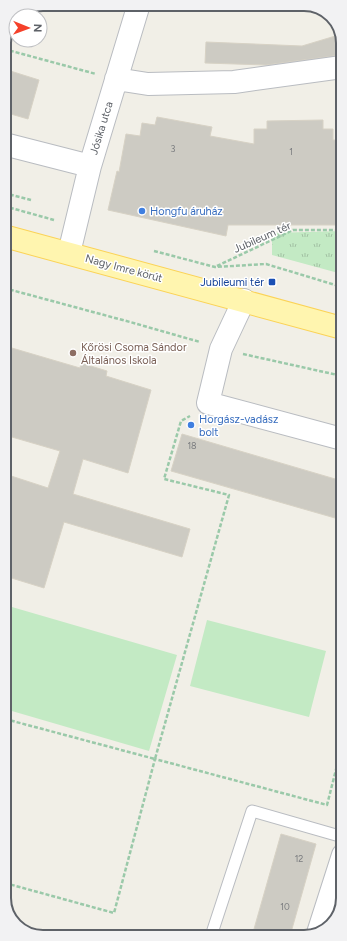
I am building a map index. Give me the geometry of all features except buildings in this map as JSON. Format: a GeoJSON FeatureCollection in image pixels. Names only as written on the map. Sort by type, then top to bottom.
{"type":"FeatureCollection","features":[{"type":"Feature","properties":{"kind":"main road","name":"Nagy Imre körút"},"geometry":{"type":"LineString","coordinates":[[11,238],[244,300],[336,326]]}},
{"type":"Feature","properties":{"kind":"street","name":"Jósika utca"},"geometry":{"type":"LineString","coordinates":[[69,253],[90,166],[137,11]]}},
{"type":"Feature","properties":{"kind":"street"},"geometry":{"type":"LineString","coordinates":[[116,79],[148,84],[234,82],[336,68]]}},
{"type":"Feature","properties":{"kind":"street"},"geometry":{"type":"LineString","coordinates":[[11,146],[90,166]]}},
{"type":"Feature","properties":{"kind":"street"},"geometry":{"type":"LineString","coordinates":[[244,300],[221,349],[208,403],[336,437]]}},
{"type":"Feature","properties":{"kind":"street"},"geometry":{"type":"LineString","coordinates":[[320,926],[336,877]]}},
{"type":"Feature","properties":{"kind":"lane"},"geometry":{"type":"LineString","coordinates":[[212,930],[252,811],[336,835]]}},
{"type":"Feature","properties":{"kind":"path"},"geometry":{"type":"LineString","coordinates":[[11,51],[116,79]]}},
{"type":"Feature","properties":{"kind":"path"},"geometry":{"type":"LineString","coordinates":[[11,195],[31,200]]}},
{"type":"Feature","properties":{"kind":"path"},"geometry":{"type":"LineString","coordinates":[[11,208],[75,225]]}},
{"type":"Feature","properties":{"kind":"path","name":"Jubileum tér"},"geometry":{"type":"LineString","coordinates":[[214,267],[294,230],[336,230]]}},
{"type":"Feature","properties":{"kind":"path"},"geometry":{"type":"LineString","coordinates":[[151,251],[214,267],[266,264],[336,285]]}},
{"type":"Feature","properties":{"kind":"path"},"geometry":{"type":"LineString","coordinates":[[11,290],[130,322],[221,349],[336,375]]}},
{"type":"Feature","properties":{"kind":"path"},"geometry":{"type":"LineString","coordinates":[[11,885],[114,913],[228,495],[164,479],[182,421],[208,403]]}},
{"type":"Feature","properties":{"kind":"path"},"geometry":{"type":"LineString","coordinates":[[11,721],[326,805],[336,768]]}},
{"type":"Feature","properties":{"kind":"green space"},"geometry":{"type":"Polygon","coordinates":[[[336,231],[336,272],[272,255],[272,233],[336,231]]]}},
{"type":"Feature","properties":{"kind":"green space"},"geometry":{"type":"Polygon","coordinates":[[[11,607],[177,655],[149,751],[11,711],[11,607]]]}},
{"type":"Feature","properties":{"kind":"green space"},"geometry":{"type":"Polygon","coordinates":[[[207,620],[326,651],[309,717],[190,686],[207,620]]]}},
{"type":"Feature","properties":{"kind":"place","name":"Hongfu áruház"},"geometry":{"type":"Point","coordinates":[142,211]}},
{"type":"Feature","properties":{"kind":"place","name":"Jubileumi tér"},"geometry":{"type":"Point","coordinates":[272,282]}},
{"type":"Feature","properties":{"kind":"place","name":"Kőrösi Csoma Sándor Általános Iskola"},"geometry":{"type":"Point","coordinates":[73,353]}},
{"type":"Feature","properties":{"kind":"place","name":"Horgász-vadász bolt"},"geometry":{"type":"Point","coordinates":[191,425]}}]}
